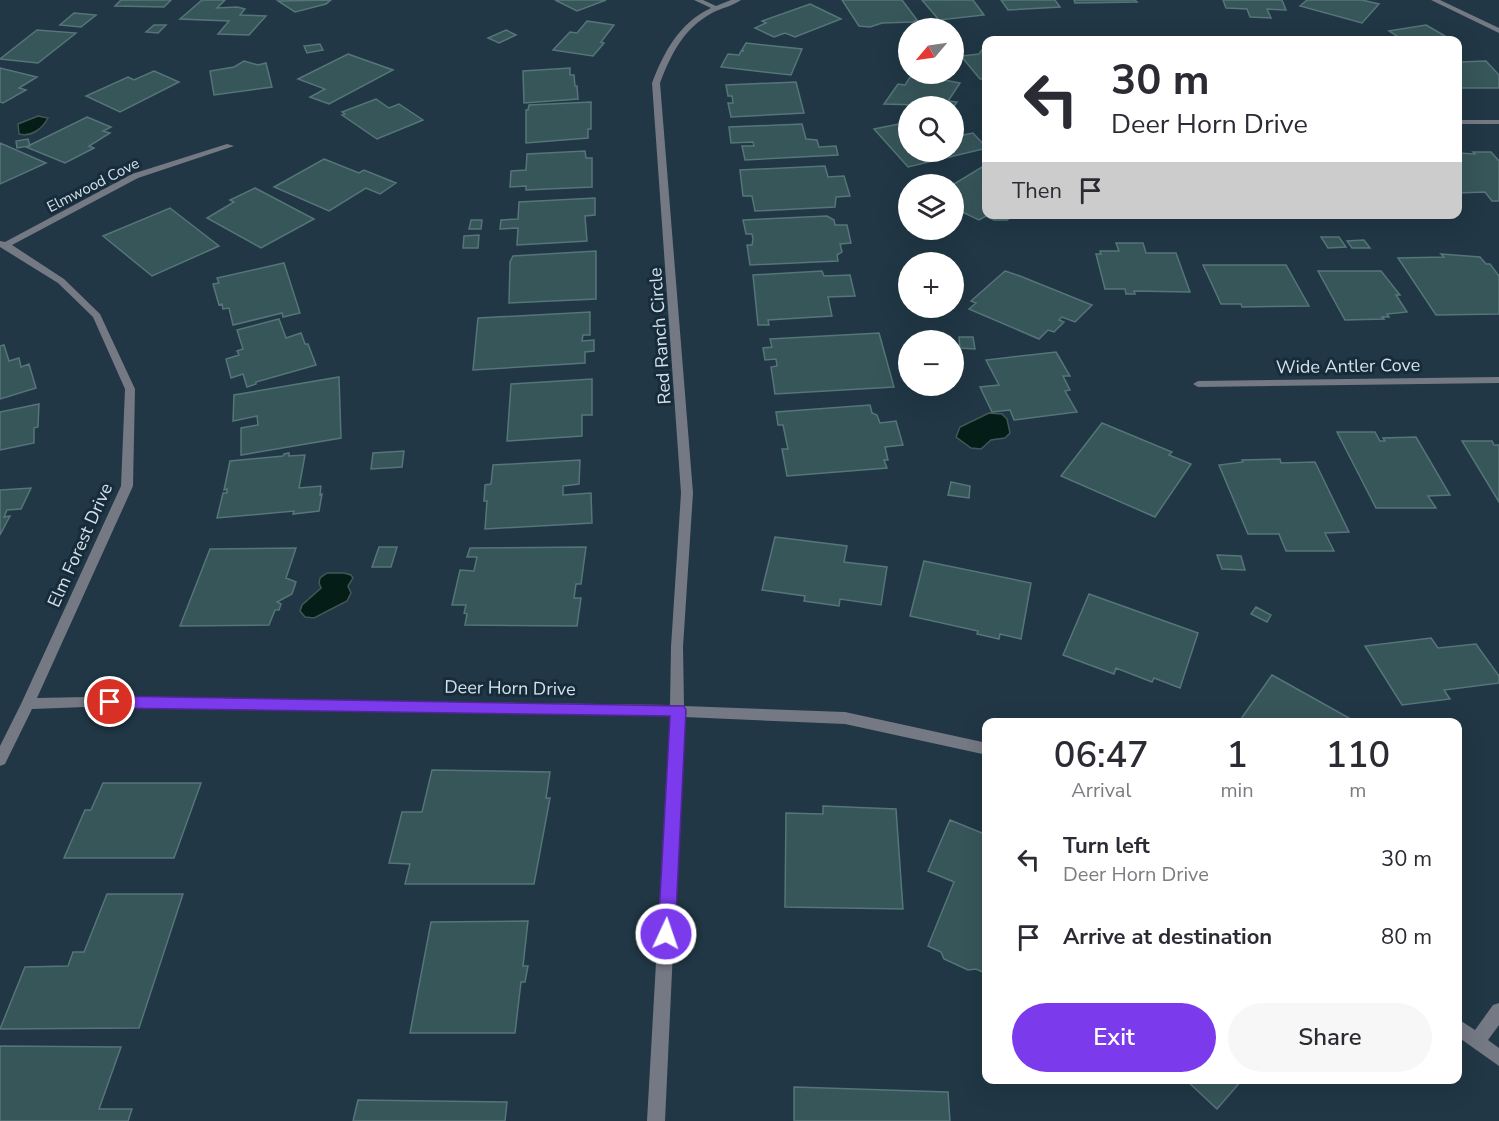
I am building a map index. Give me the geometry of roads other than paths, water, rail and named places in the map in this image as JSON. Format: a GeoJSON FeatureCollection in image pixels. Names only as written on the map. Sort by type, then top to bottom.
{"type":"FeatureCollection","features":[{"type":"Feature","properties":{"kind":"street"},"geometry":{"type":"LineString","coordinates":[[698,0],[714,7]]}},
{"type":"Feature","properties":{"kind":"street","name":"Red Ranch Circle"},"geometry":{"type":"LineString","coordinates":[[656,1121],[678,710],[677,647],[687,493],[657,83],[666,54],[683,31],[714,7],[738,0]]}},
{"type":"Feature","properties":{"kind":"street"},"geometry":{"type":"LineString","coordinates":[[1434,0],[1499,31]]}},
{"type":"Feature","properties":{"kind":"street"},"geometry":{"type":"LineString","coordinates":[[1462,122],[1499,122]]}},
{"type":"Feature","properties":{"kind":"street","name":"Elmwood Cove"},"geometry":{"type":"LineString","coordinates":[[3,244],[135,176],[230,146]]}},
{"type":"Feature","properties":{"kind":"street","name":"Elm Forest Drive"},"geometry":{"type":"LineString","coordinates":[[0,760],[28,704],[127,486],[130,389],[97,316],[61,281],[3,244]]}},
{"type":"Feature","properties":{"kind":"street","name":"Wide Antler Cove"},"geometry":{"type":"LineString","coordinates":[[1198,384],[1499,380]]}},
{"type":"Feature","properties":{"kind":"street","name":"Deer Horn Drive"},"geometry":{"type":"LineString","coordinates":[[28,704],[86,702],[678,710],[845,718],[982,748]]}},
{"type":"Feature","properties":{"kind":"street"},"geometry":{"type":"LineString","coordinates":[[1477,1041],[1499,1011]]}},
{"type":"Feature","properties":{"kind":"street"},"geometry":{"type":"LineString","coordinates":[[1462,1030],[1499,1058]]}}]}
